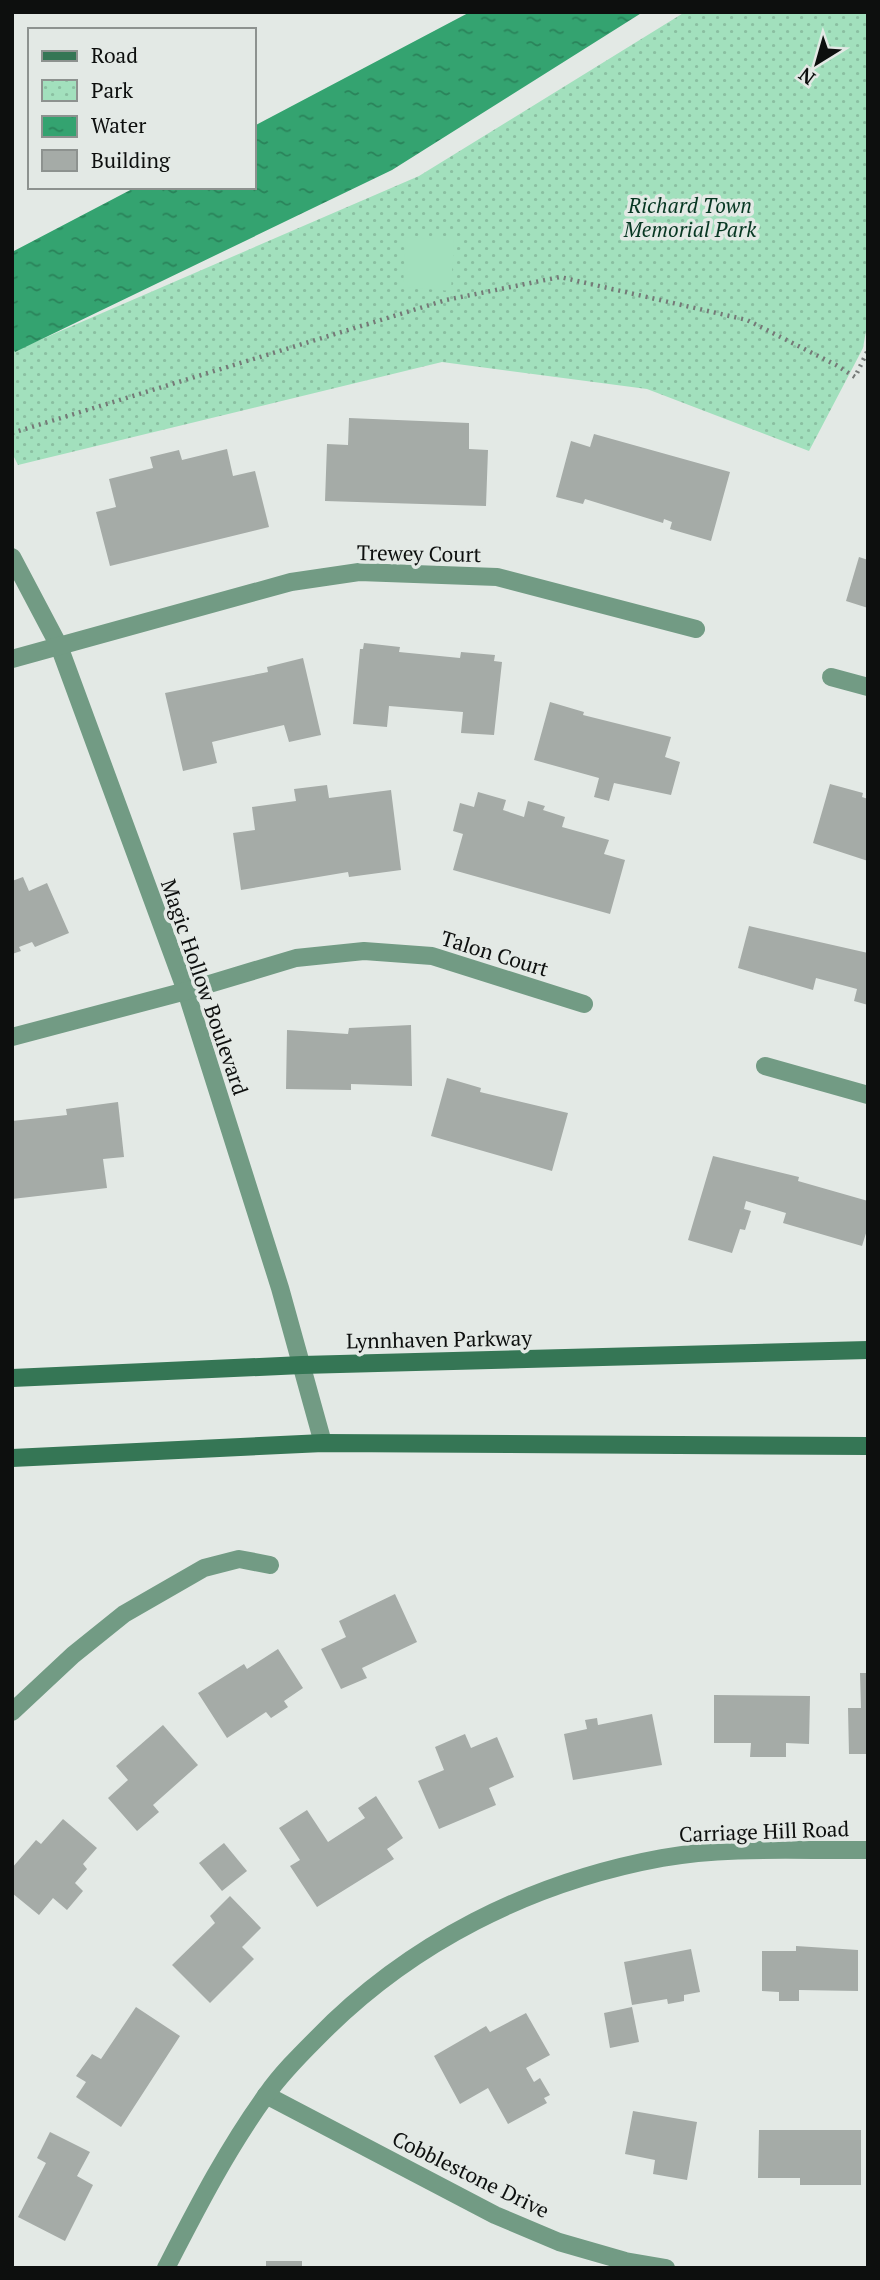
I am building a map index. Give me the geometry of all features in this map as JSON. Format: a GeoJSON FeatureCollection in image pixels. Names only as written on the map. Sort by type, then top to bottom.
{"type":"FeatureCollection","features":[{"type":"Feature","properties":{"kind":"main road","name":"Lynnhaven Parkway"},"geometry":{"type":"LineString","coordinates":[[12,1378],[302,1365],[868,1350]]}},
{"type":"Feature","properties":{"kind":"main road"},"geometry":{"type":"LineString","coordinates":[[12,1458],[323,1443],[868,1447]]}},
{"type":"Feature","properties":{"kind":"street","name":"Magic Hollow Boulevard"},"geometry":{"type":"LineString","coordinates":[[12,557],[59,646],[186,991],[280,1288],[323,1443]]}},
{"type":"Feature","properties":{"kind":"street","name":"Trewey Court"},"geometry":{"type":"LineString","coordinates":[[12,659],[291,582],[359,572],[497,577],[696,629]]}},
{"type":"Feature","properties":{"kind":"street"},"geometry":{"type":"LineString","coordinates":[[831,677],[868,687]]}},
{"type":"Feature","properties":{"kind":"street","name":"Talon Court"},"geometry":{"type":"LineString","coordinates":[[12,1037],[186,991],[296,958],[364,951],[432,956],[584,1004]]}},
{"type":"Feature","properties":{"kind":"street"},"geometry":{"type":"LineString","coordinates":[[765,1066],[868,1095]]}},
{"type":"Feature","properties":{"kind":"street"},"geometry":{"type":"LineString","coordinates":[[12,1712],[73,1654],[124,1614],[204,1568],[239,1559],[270,1565]]}},
{"type":"Feature","properties":{"kind":"street","name":"Carriage Hill Road"},"geometry":{"type":"LineString","coordinates":[[166,2268],[213,2175],[266,2095],[286,2070],[337,2017],[394,1970],[456,1930],[522,1898],[591,1874],[663,1858],[721,1851],[868,1850]]}},
{"type":"Feature","properties":{"kind":"street","name":"Cobblestone Drive"},"geometry":{"type":"LineString","coordinates":[[266,2095],[495,2215],[546,2237],[625,2261],[666,2268]]}},
{"type":"Feature","properties":{"kind":"path"},"geometry":{"type":"LineString","coordinates":[[12,433],[446,300],[560,277],[747,320],[855,377],[868,350]]}},
{"type":"Feature","properties":{"kind":"green space","name":"Richard Town Memorial Park"},"geometry":{"type":"Polygon","coordinates":[[[685,12],[868,12],[868,320],[863,348],[809,451],[647,389],[442,362],[18,465],[12,453],[12,352],[419,176],[685,12]]]}},
{"type":"Feature","properties":{"kind":"green space"},"geometry":{"type":"Polygon","coordinates":[[[406,237],[454,240],[451,291],[403,287],[406,237]]]}},
{"type":"Feature","properties":{"kind":"water"},"geometry":{"type":"Polygon","coordinates":[[[470,12],[643,12],[392,170],[15,352],[12,347],[12,252],[132,189],[256,189],[256,125],[470,12]]]}},
{"type":"Feature","properties":{"kind":"building"},"geometry":{"type":"Polygon","coordinates":[[[349,418],[469,423],[469,449],[488,450],[486,506],[325,501],[327,444],[348,445],[349,418]]]}},
{"type":"Feature","properties":{"kind":"building"},"geometry":{"type":"Polygon","coordinates":[[[594,434],[730,472],[711,541],[670,529],[672,522],[664,519],[663,523],[585,499],[583,504],[556,497],[571,441],[590,447],[594,434]]]}},
{"type":"Feature","properties":{"kind":"building"},"geometry":{"type":"Polygon","coordinates":[[[227,449],[233,476],[255,471],[269,527],[110,566],[96,512],[116,507],[109,479],[153,468],[150,457],[179,450],[182,460],[227,449]]]}},
{"type":"Feature","properties":{"kind":"building"},"geometry":{"type":"Polygon","coordinates":[[[859,557],[868,560],[868,608],[846,601],[859,557]]]}},
{"type":"Feature","properties":{"kind":"building"},"geometry":{"type":"Polygon","coordinates":[[[364,643],[400,647],[399,652],[460,658],[461,652],[495,655],[494,661],[502,662],[494,735],[461,733],[463,712],[389,706],[387,727],[353,724],[360,649],[363,649],[364,643]]]}},
{"type":"Feature","properties":{"kind":"building"},"geometry":{"type":"Polygon","coordinates":[[[303,658],[321,735],[289,742],[284,725],[212,742],[217,763],[183,771],[165,693],[268,672],[267,667],[303,658]]]}},
{"type":"Feature","properties":{"kind":"building"},"geometry":{"type":"Polygon","coordinates":[[[550,702],[584,712],[583,715],[671,737],[665,757],[680,762],[671,795],[614,783],[609,801],[594,797],[599,778],[534,760],[550,702]]]}},
{"type":"Feature","properties":{"kind":"building"},"geometry":{"type":"Polygon","coordinates":[[[830,784],[863,793],[862,797],[868,799],[868,861],[813,843],[830,784]]]}},
{"type":"Feature","properties":{"kind":"building"},"geometry":{"type":"Polygon","coordinates":[[[327,785],[329,798],[391,790],[401,870],[349,877],[348,872],[241,890],[233,833],[255,830],[252,807],[296,801],[294,789],[327,785]]]}},
{"type":"Feature","properties":{"kind":"building"},"geometry":{"type":"Polygon","coordinates":[[[478,792],[506,800],[503,810],[524,817],[528,801],[545,806],[543,810],[565,817],[562,827],[609,840],[604,854],[625,860],[610,914],[453,870],[463,834],[453,831],[460,803],[474,807],[478,792]]]}},
{"type":"Feature","properties":{"kind":"building"},"geometry":{"type":"Polygon","coordinates":[[[23,877],[29,891],[47,883],[69,933],[35,947],[32,942],[19,947],[21,951],[12,954],[12,881],[23,877]]]}},
{"type":"Feature","properties":{"kind":"building"},"geometry":{"type":"Polygon","coordinates":[[[749,926],[868,953],[868,1005],[854,1001],[857,989],[816,978],[813,990],[738,968],[749,926]]]}},
{"type":"Feature","properties":{"kind":"building"},"geometry":{"type":"Polygon","coordinates":[[[411,1025],[412,1086],[351,1084],[351,1090],[286,1089],[287,1030],[348,1034],[349,1028],[411,1025]]]}},
{"type":"Feature","properties":{"kind":"building"},"geometry":{"type":"Polygon","coordinates":[[[447,1078],[481,1088],[480,1092],[568,1113],[552,1171],[431,1136],[447,1078]]]}},
{"type":"Feature","properties":{"kind":"building"},"geometry":{"type":"Polygon","coordinates":[[[118,1102],[124,1157],[103,1159],[107,1188],[12,1199],[12,1121],[67,1115],[66,1109],[118,1102]]]}},
{"type":"Feature","properties":{"kind":"building"},"geometry":{"type":"Polygon","coordinates":[[[713,1156],[799,1177],[798,1181],[868,1201],[868,1227],[862,1246],[783,1223],[786,1213],[746,1201],[744,1209],[751,1211],[745,1230],[740,1229],[732,1253],[688,1240],[713,1156]]]}},
{"type":"Feature","properties":{"kind":"building"},"geometry":{"type":"Polygon","coordinates":[[[395,1594],[417,1642],[362,1668],[367,1678],[341,1689],[321,1649],[346,1637],[339,1621],[395,1594]]]}},
{"type":"Feature","properties":{"kind":"building"},"geometry":{"type":"Polygon","coordinates":[[[278,1649],[303,1688],[284,1701],[288,1707],[271,1718],[266,1712],[227,1738],[198,1693],[244,1664],[247,1669],[278,1649]]]}},
{"type":"Feature","properties":{"kind":"building"},"geometry":{"type":"Polygon","coordinates":[[[860,1673],[868,1673],[868,1754],[849,1754],[848,1708],[861,1708],[860,1673]]]}},
{"type":"Feature","properties":{"kind":"building"},"geometry":{"type":"Polygon","coordinates":[[[714,1695],[810,1696],[809,1744],[786,1743],[786,1757],[750,1757],[751,1743],[714,1743],[714,1695]]]}},
{"type":"Feature","properties":{"kind":"building"},"geometry":{"type":"Polygon","coordinates":[[[652,1714],[662,1765],[573,1780],[564,1734],[587,1729],[585,1720],[597,1718],[598,1725],[652,1714]]]}},
{"type":"Feature","properties":{"kind":"building"},"geometry":{"type":"Polygon","coordinates":[[[163,1725],[198,1765],[153,1805],[159,1812],[137,1831],[108,1798],[128,1780],[116,1766],[163,1725]]]}},
{"type":"Feature","properties":{"kind":"building"},"geometry":{"type":"Polygon","coordinates":[[[465,1734],[471,1748],[497,1737],[514,1777],[489,1788],[496,1805],[439,1829],[418,1781],[444,1770],[435,1747],[465,1734]]]}},
{"type":"Feature","properties":{"kind":"building"},"geometry":{"type":"Polygon","coordinates":[[[376,1796],[403,1838],[387,1849],[394,1859],[317,1907],[290,1866],[300,1860],[279,1828],[307,1810],[328,1842],[365,1818],[358,1808],[376,1796]]]}},
{"type":"Feature","properties":{"kind":"building"},"geometry":{"type":"Polygon","coordinates":[[[63,1819],[97,1848],[83,1864],[87,1869],[75,1883],[83,1891],[67,1910],[53,1898],[39,1915],[12,1893],[12,1868],[36,1840],[41,1844],[63,1819]]]}},
{"type":"Feature","properties":{"kind":"building"},"geometry":{"type":"Polygon","coordinates":[[[224,1843],[247,1871],[222,1891],[199,1863],[224,1843]]]}},
{"type":"Feature","properties":{"kind":"building"},"geometry":{"type":"Polygon","coordinates":[[[230,1896],[261,1928],[242,1947],[254,1959],[210,2003],[172,1965],[215,1923],[210,1916],[230,1896]]]}},
{"type":"Feature","properties":{"kind":"building"},"geometry":{"type":"Polygon","coordinates":[[[796,1946],[858,1950],[858,1991],[799,1990],[799,2001],[779,2001],[779,1992],[762,1991],[762,1951],[796,1951],[796,1946]]]}},
{"type":"Feature","properties":{"kind":"building"},"geometry":{"type":"Polygon","coordinates":[[[691,1949],[700,1992],[684,1995],[684,2001],[668,2004],[667,1999],[632,2005],[624,1962],[691,1949]]]}},
{"type":"Feature","properties":{"kind":"building"},"geometry":{"type":"Polygon","coordinates":[[[136,2007],[180,2036],[121,2127],[76,2097],[86,2082],[76,2076],[92,2054],[101,2059],[136,2007]]]}},
{"type":"Feature","properties":{"kind":"building"},"geometry":{"type":"Polygon","coordinates":[[[632,2007],[639,2042],[610,2048],[604,2013],[632,2007]]]}},
{"type":"Feature","properties":{"kind":"building"},"geometry":{"type":"Polygon","coordinates":[[[526,2013],[550,2055],[526,2068],[534,2082],[540,2078],[550,2095],[544,2098],[547,2103],[508,2124],[488,2088],[460,2104],[434,2056],[486,2026],[490,2032],[526,2013]]]}},
{"type":"Feature","properties":{"kind":"building"},"geometry":{"type":"Polygon","coordinates":[[[633,2111],[697,2122],[687,2180],[653,2174],[655,2160],[625,2154],[633,2111]]]}},
{"type":"Feature","properties":{"kind":"building"},"geometry":{"type":"Polygon","coordinates":[[[759,2130],[861,2130],[861,2185],[800,2185],[800,2178],[758,2178],[759,2130]]]}},
{"type":"Feature","properties":{"kind":"building"},"geometry":{"type":"Polygon","coordinates":[[[50,2132],[90,2152],[77,2176],[93,2185],[65,2241],[18,2217],[46,2163],[37,2158],[50,2132]]]}},
{"type":"Feature","properties":{"kind":"building"},"geometry":{"type":"Polygon","coordinates":[[[266,2261],[302,2261],[302,2268],[266,2268],[266,2261]]]}}]}
